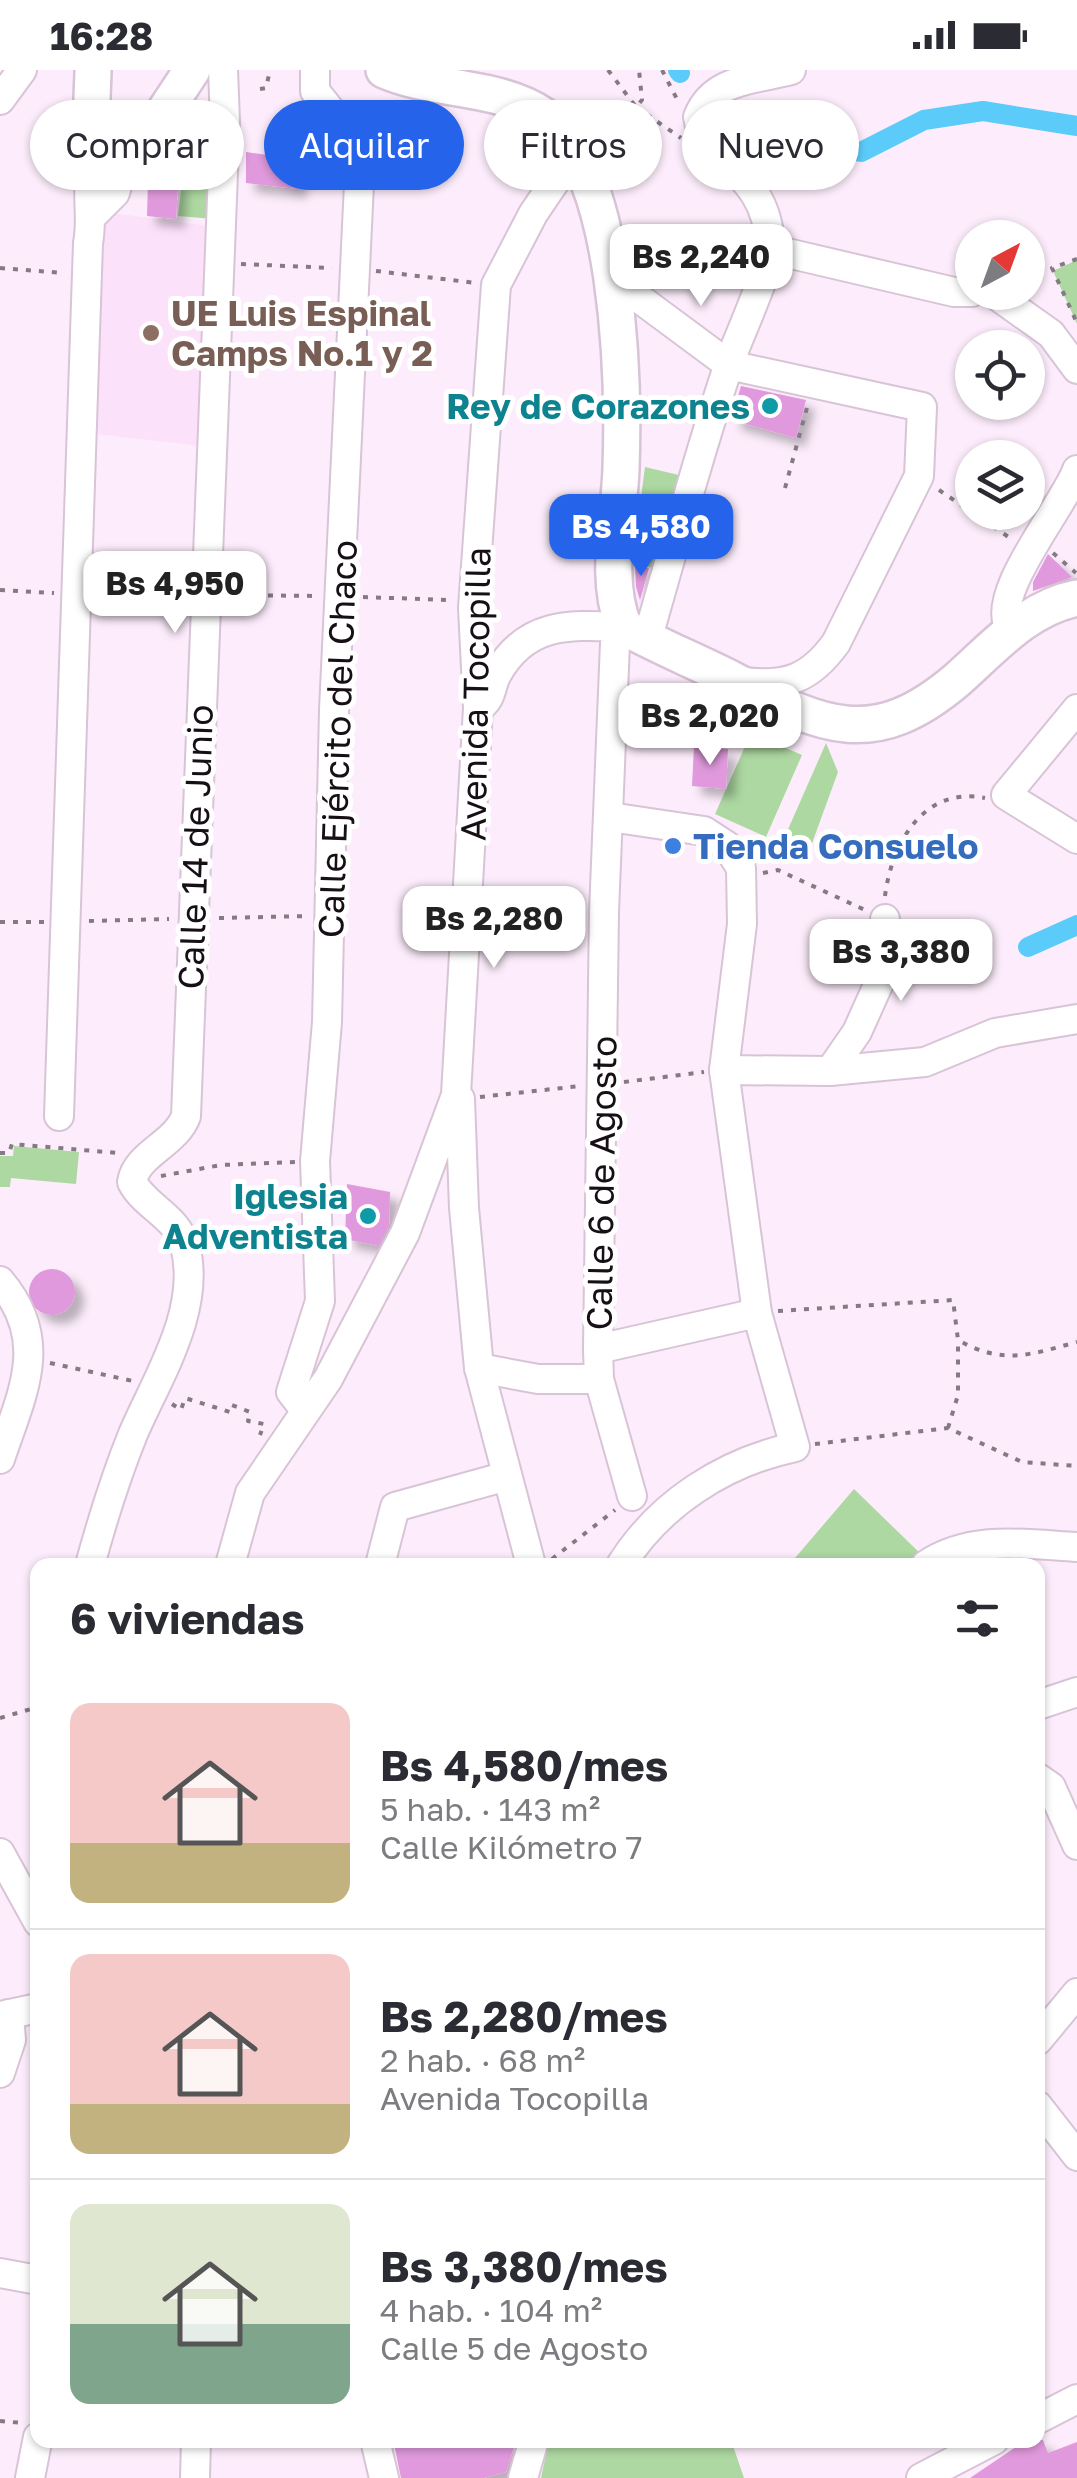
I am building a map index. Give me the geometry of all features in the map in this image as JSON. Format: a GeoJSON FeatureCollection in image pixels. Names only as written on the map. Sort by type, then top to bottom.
{"type":"FeatureCollection","features":[{"type":"Feature","properties":{"kind":"main road"},"geometry":{"type":"LineString","coordinates":[[92,70],[93,100]]}},
{"type":"Feature","properties":{"kind":"main road"},"geometry":{"type":"LineString","coordinates":[[172,100],[192,70]]}},
{"type":"Feature","properties":{"kind":"main road"},"geometry":{"type":"LineString","coordinates":[[384,70],[407,79],[508,100]]}},
{"type":"Feature","properties":{"kind":"main road"},"geometry":{"type":"LineString","coordinates":[[593,190],[614,301],[622,400],[614,589],[635,634],[778,706],[826,724],[884,724],[917,710],[1011,629],[1062,601],[1077,598]]}},
{"type":"Feature","properties":{"kind":"street"},"geometry":{"type":"LineString","coordinates":[[0,100],[22,70]]}},
{"type":"Feature","properties":{"kind":"street","name":"Calle 14 de Junio"},"geometry":{"type":"LineString","coordinates":[[132,1182],[134,1171],[176,1135],[186,1116],[225,122],[223,70]]}},
{"type":"Feature","properties":{"kind":"street","name":"Calle Ejército del Chaco"},"geometry":{"type":"LineString","coordinates":[[304,1410],[290,1392],[320,1301],[315,1161],[327,1022],[358,184],[346,130],[315,90],[315,70]]}},
{"type":"Feature","properties":{"kind":"street"},"geometry":{"type":"LineString","coordinates":[[706,100],[724,85],[791,70]]}},
{"type":"Feature","properties":{"kind":"street"},"geometry":{"type":"LineString","coordinates":[[58,1116],[88,243],[94,214],[115,190]]}},
{"type":"Feature","properties":{"kind":"street","name":"Avenida Tocopilla"},"geometry":{"type":"LineString","coordinates":[[232,1558],[250,1493],[328,1379],[405,1234],[456,1095],[478,708],[474,601],[496,285],[549,190]]}},
{"type":"Feature","properties":{"kind":"street"},"geometry":{"type":"LineString","coordinates":[[755,190],[762,204],[770,250],[955,292]]}},
{"type":"Feature","properties":{"kind":"street","name":"Calle 6 de Agosto"},"geometry":{"type":"LineString","coordinates":[[632,1496],[598,1379],[616,643],[635,634],[770,250]]}},
{"type":"Feature","properties":{"kind":"street"},"geometry":{"type":"LineString","coordinates":[[640,299],[729,365],[922,408],[919,476],[836,643],[820,664],[797,680],[781,684],[733,680]]}},
{"type":"Feature","properties":{"kind":"street"},"geometry":{"type":"LineString","coordinates":[[1017,310],[1051,334],[1077,369]]}},
{"type":"Feature","properties":{"kind":"street"},"geometry":{"type":"LineString","coordinates":[[1011,629],[1005,604],[1077,470]]}},
{"type":"Feature","properties":{"kind":"street"},"geometry":{"type":"LineString","coordinates":[[478,708],[490,699],[496,676],[509,658],[539,634],[558,625],[635,634]]}},
{"type":"Feature","properties":{"kind":"street"},"geometry":{"type":"LineString","coordinates":[[1077,709],[1006,795],[1077,839]]}},
{"type":"Feature","properties":{"kind":"street"},"geometry":{"type":"LineString","coordinates":[[610,817],[704,831],[728,846],[744,876],[724,1070],[757,1312],[784,1449],[681,1498],[653,1520],[625,1558]]}},
{"type":"Feature","properties":{"kind":"street"},"geometry":{"type":"LineString","coordinates":[[830,1071],[857,1032],[879,983],[885,919]]}},
{"type":"Feature","properties":{"kind":"street"},"geometry":{"type":"LineString","coordinates":[[724,1070],[830,1071],[925,1062],[995,1034],[1077,1020]]}},
{"type":"Feature","properties":{"kind":"street"},"geometry":{"type":"LineString","coordinates":[[456,1095],[460,1099],[464,1208],[479,1368],[528,1558]]}},
{"type":"Feature","properties":{"kind":"street"},"geometry":{"type":"LineString","coordinates":[[92,1558],[133,1435],[165,1390],[186,1298],[186,1248],[175,1226],[132,1182]]}},
{"type":"Feature","properties":{"kind":"street"},"geometry":{"type":"LineString","coordinates":[[0,1281],[30,1332],[31,1358],[0,1459]]}},
{"type":"Feature","properties":{"kind":"street"},"geometry":{"type":"LineString","coordinates":[[598,1350],[757,1312]]}},
{"type":"Feature","properties":{"kind":"street"},"geometry":{"type":"LineString","coordinates":[[479,1368],[574,1382],[598,1379]]}},
{"type":"Feature","properties":{"kind":"street"},"geometry":{"type":"LineString","coordinates":[[382,1558],[395,1507],[508,1476]]}},
{"type":"Feature","properties":{"kind":"street"},"geometry":{"type":"LineString","coordinates":[[940,1558],[963,1547],[999,1542],[1077,1547]]}},
{"type":"Feature","properties":{"kind":"street"},"geometry":{"type":"LineString","coordinates":[[1045,1703],[1077,1692]]}},
{"type":"Feature","properties":{"kind":"street"},"geometry":{"type":"LineString","coordinates":[[1045,1782],[1052,1787],[1077,1846]]}},
{"type":"Feature","properties":{"kind":"street"},"geometry":{"type":"LineString","coordinates":[[0,1852],[30,1907]]}},
{"type":"Feature","properties":{"kind":"street"},"geometry":{"type":"LineString","coordinates":[[1045,2032],[1077,1993]]}},
{"type":"Feature","properties":{"kind":"street"},"geometry":{"type":"LineString","coordinates":[[0,2073],[11,2040],[4,2015],[30,2010]]}},
{"type":"Feature","properties":{"kind":"street"},"geometry":{"type":"LineString","coordinates":[[1045,2115],[1077,2156]]}},
{"type":"Feature","properties":{"kind":"street"},"geometry":{"type":"LineString","coordinates":[[0,2273],[30,2279]]}},
{"type":"Feature","properties":{"kind":"street"},"geometry":{"type":"LineString","coordinates":[[1045,2415],[1077,2399]]}},
{"type":"Feature","properties":{"kind":"street"},"geometry":{"type":"LineString","coordinates":[[30,2478],[36,2448]]}},
{"type":"Feature","properties":{"kind":"street"},"geometry":{"type":"LineString","coordinates":[[195,2478],[196,2448]]}},
{"type":"Feature","properties":{"kind":"street"},"geometry":{"type":"LineString","coordinates":[[378,2448],[384,2478]]}},
{"type":"Feature","properties":{"kind":"street"},"geometry":{"type":"LineString","coordinates":[[523,2478],[532,2448]]}},
{"type":"Feature","properties":{"kind":"street"},"geometry":{"type":"LineString","coordinates":[[920,2478],[978,2448]]}},
{"type":"Feature","properties":{"kind":"path"},"geometry":{"type":"LineString","coordinates":[[260,88],[266,88],[270,70]]}},
{"type":"Feature","properties":{"kind":"path"},"geometry":{"type":"LineString","coordinates":[[608,70],[636,107],[642,100],[638,70]]}},
{"type":"Feature","properties":{"kind":"path"},"geometry":{"type":"LineString","coordinates":[[662,70],[682,108]]}},
{"type":"Feature","properties":{"kind":"path"},"geometry":{"type":"LineString","coordinates":[[1077,259],[1052,268],[1077,323]]}},
{"type":"Feature","properties":{"kind":"path"},"geometry":{"type":"LineString","coordinates":[[0,268],[88,275]]}},
{"type":"Feature","properties":{"kind":"path"},"geometry":{"type":"LineString","coordinates":[[785,488],[813,385]]}},
{"type":"Feature","properties":{"kind":"path"},"geometry":{"type":"LineString","coordinates":[[1005,530],[1077,573]]}},
{"type":"Feature","properties":{"kind":"path"},"geometry":{"type":"LineString","coordinates":[[0,590],[474,601]]}},
{"type":"Feature","properties":{"kind":"path"},"geometry":{"type":"LineString","coordinates":[[744,876],[778,870],[885,919],[887,884],[910,827],[948,796],[962,793],[994,800],[1006,795]]}},
{"type":"Feature","properties":{"kind":"path"},"geometry":{"type":"LineString","coordinates":[[0,922],[329,916]]}},
{"type":"Feature","properties":{"kind":"path"},"geometry":{"type":"LineString","coordinates":[[0,1153],[9,1153],[12,1144],[150,1157]]}},
{"type":"Feature","properties":{"kind":"path"},"geometry":{"type":"LineString","coordinates":[[132,1182],[220,1165],[315,1161]]}},
{"type":"Feature","properties":{"kind":"path"},"geometry":{"type":"LineString","coordinates":[[757,1312],[953,1300],[958,1394],[948,1428]]}},
{"type":"Feature","properties":{"kind":"path"},"geometry":{"type":"LineString","coordinates":[[958,1340],[1001,1358],[1077,1342]]}},
{"type":"Feature","properties":{"kind":"path"},"geometry":{"type":"LineString","coordinates":[[31,1358],[165,1390],[171,1405],[181,1410],[186,1398],[250,1412],[248,1421],[264,1424],[260,1436],[276,1451]]}},
{"type":"Feature","properties":{"kind":"path"},"geometry":{"type":"LineString","coordinates":[[784,1449],[948,1428],[1022,1462],[1077,1466]]}},
{"type":"Feature","properties":{"kind":"path"},"geometry":{"type":"LineString","coordinates":[[553,1558],[632,1496]]}},
{"type":"Feature","properties":{"kind":"path"},"geometry":{"type":"LineString","coordinates":[[0,1718],[30,1709]]}},
{"type":"Feature","properties":{"kind":"shaded area","name":"UE Luis Espinal Camps No.1 y 2"},"geometry":{"type":"Polygon","coordinates":[[[112,213],[209,226],[201,446],[96,434],[100,233],[112,213]]]}},
{"type":"Feature","properties":{"kind":"green space"},"geometry":{"type":"Polygon","coordinates":[[[181,190],[229,190],[226,220],[178,216],[181,190]]]}},
{"type":"Feature","properties":{"kind":"green space"},"geometry":{"type":"Polygon","coordinates":[[[1077,260],[1077,324],[1053,271],[1077,260]]]}},
{"type":"Feature","properties":{"kind":"green space"},"geometry":{"type":"Polygon","coordinates":[[[645,467],[704,481],[677,571],[632,565],[645,467]]]}},
{"type":"Feature","properties":{"kind":"green space"},"geometry":{"type":"Polygon","coordinates":[[[751,733],[802,755],[766,837],[715,814],[751,733]]]}},
{"type":"Feature","properties":{"kind":"green space"},"geometry":{"type":"Polygon","coordinates":[[[826,743],[838,772],[811,846],[775,859],[826,743]]]}},
{"type":"Feature","properties":{"kind":"green space"},"geometry":{"type":"Polygon","coordinates":[[[14,1146],[79,1152],[76,1184],[11,1178],[10,1187],[0,1187],[0,1156],[13,1156],[14,1146]]]}},
{"type":"Feature","properties":{"kind":"green space"},"geometry":{"type":"Polygon","coordinates":[[[854,1489],[925,1558],[795,1558],[854,1489]]]}},
{"type":"Feature","properties":{"kind":"green space"},"geometry":{"type":"Polygon","coordinates":[[[547,2448],[734,2448],[744,2478],[541,2478],[547,2448]]]}},
{"type":"Feature","properties":{"kind":"building"},"geometry":{"type":"Polygon","coordinates":[[[246,152],[264,155],[264,185],[246,183],[246,152]]]}},
{"type":"Feature","properties":{"kind":"building"},"geometry":{"type":"Polygon","coordinates":[[[148,190],[178,190],[176,219],[147,216],[148,190]]]}},
{"type":"Feature","properties":{"kind":"building","name":"Rey de Corazones"},"geometry":{"type":"Polygon","coordinates":[[[741,386],[806,400],[796,438],[731,420],[741,386]]]}},
{"type":"Feature","properties":{"kind":"building"},"geometry":{"type":"Polygon","coordinates":[[[1048,554],[1072,577],[1033,591],[1033,582],[1048,554]]]}},
{"type":"Feature","properties":{"kind":"building"},"geometry":{"type":"Polygon","coordinates":[[[635,566],[649,568],[640,600],[636,587],[635,566]]]}},
{"type":"Feature","properties":{"kind":"building"},"geometry":{"type":"Polygon","coordinates":[[[694,746],[728,749],[726,789],[692,786],[694,746]]]}},
{"type":"Feature","properties":{"kind":"building","name":"Iglesia Adventista"},"geometry":{"type":"Polygon","coordinates":[[[347,1184],[390,1192],[389,1226],[379,1246],[345,1239],[347,1184]]]}},
{"type":"Feature","properties":{"kind":"building"},"geometry":{"type":"Polygon","coordinates":[[[52,1269],[68,1276],[75,1292],[68,1308],[52,1315],[36,1308],[29,1292],[36,1276],[52,1269]]]}},
{"type":"Feature","properties":{"kind":"building"},"geometry":{"type":"Polygon","coordinates":[[[1077,2442],[1077,2478],[970,2478],[1014,2448],[1045,2445],[1048,2453],[1077,2442]]]}},
{"type":"Feature","properties":{"kind":"building"},"geometry":{"type":"Polygon","coordinates":[[[395,2448],[514,2448],[506,2472],[483,2478],[401,2478],[395,2448]]]}},
{"type":"Feature","properties":{"kind":"waterway"},"geometry":{"type":"LineString","coordinates":[[859,152],[924,120],[983,111],[1077,126]]}},
{"type":"Feature","properties":{"kind":"waterway"},"geometry":{"type":"LineString","coordinates":[[1028,947],[1077,925]]}},
{"type":"Feature","properties":{"kind":"place","name":"UE Luis Espinal Camps No.1 y 2"},"geometry":{"type":"Point","coordinates":[151,333]}},
{"type":"Feature","properties":{"kind":"place","name":"Rey de Corazones"},"geometry":{"type":"Point","coordinates":[770,406]}},
{"type":"Feature","properties":{"kind":"place","name":"Tienda Consuelo"},"geometry":{"type":"Point","coordinates":[673,846]}},
{"type":"Feature","properties":{"kind":"place","name":"Iglesia Adventista"},"geometry":{"type":"Point","coordinates":[368,1216]}}]}
